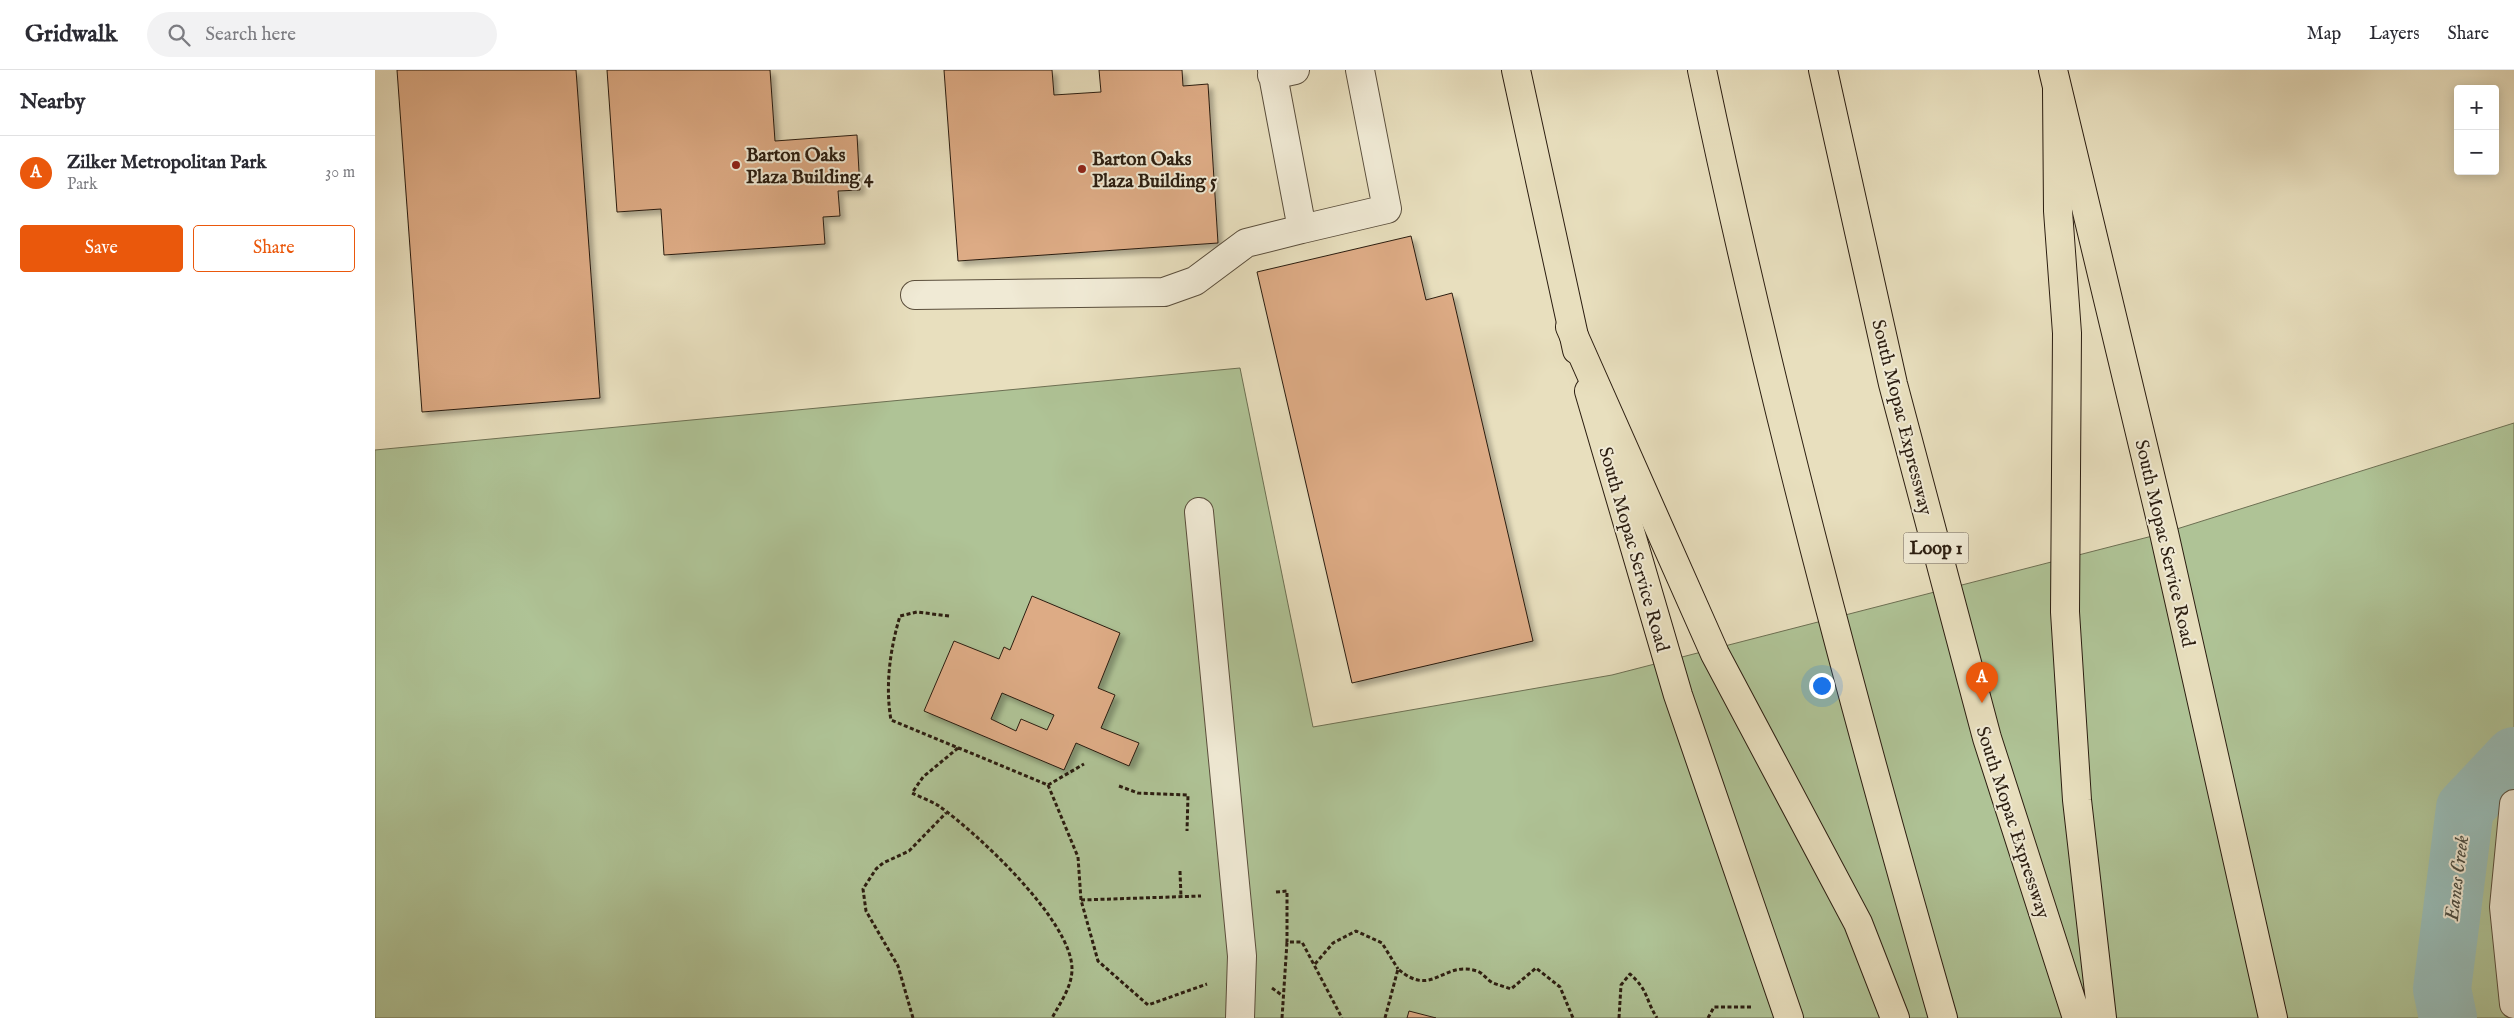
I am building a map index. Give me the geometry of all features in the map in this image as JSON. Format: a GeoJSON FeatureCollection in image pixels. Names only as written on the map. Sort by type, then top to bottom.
{"type":"FeatureCollection","features":[{"type":"Feature","properties":{"kind":"main road","name":"South Mopac Service Road"},"geometry":{"type":"LineString","coordinates":[[1516,70],[1570,327],[1678,695],[1789,1018]]}},
{"type":"Feature","properties":{"kind":"main road"},"geometry":{"type":"LineString","coordinates":[[1702,70],[1785,431],[1871,768],[1943,1018]]}},
{"type":"Feature","properties":{"kind":"main road","name":"South Mopac Expressway"},"geometry":{"type":"LineString","coordinates":[[1823,70],[1893,384],[1987,738],[2077,1018]]}},
{"type":"Feature","properties":{"kind":"main road","name":"South Mopac Service Road"},"geometry":{"type":"LineString","coordinates":[[2055,80],[2164,533],[2273,1018]]}},
{"type":"Feature","properties":{"kind":"main road"},"geometry":{"type":"LineString","coordinates":[[2055,80],[2058,211],[2067,333],[2065,612],[2077,800],[2102,1018]]}},
{"type":"Feature","properties":{"kind":"main road"},"geometry":{"type":"LineString","coordinates":[[1570,327],[1715,654],[1858,923],[1895,1018]]}},
{"type":"Feature","properties":{"kind":"lane"},"geometry":{"type":"LineString","coordinates":[[915,295],[1164,292],[1195,282],[1246,243],[1387,209],[1360,70]]}},
{"type":"Feature","properties":{"kind":"lane"},"geometry":{"type":"LineString","coordinates":[[1280,72],[1302,229]]}},
{"type":"Feature","properties":{"kind":"lane"},"geometry":{"type":"LineString","coordinates":[[1199,512],[1242,956],[1240,1018]]}},
{"type":"Feature","properties":{"kind":"lane"},"geometry":{"type":"LineString","coordinates":[[2514,804],[2503,907],[2514,1004]]}},
{"type":"Feature","properties":{"kind":"path"},"geometry":{"type":"LineString","coordinates":[[949,616],[917,612],[900,616],[893,640],[888,704],[891,720],[1048,784],[1078,857],[1081,900],[1098,961],[1148,1005],[1207,984]]}},
{"type":"Feature","properties":{"kind":"path"},"geometry":{"type":"LineString","coordinates":[[958,748],[923,777],[912,793],[939,806],[1011,868],[1043,906],[1069,952],[1072,969],[1069,986],[1052,1018]]}},
{"type":"Feature","properties":{"kind":"path"},"geometry":{"type":"LineString","coordinates":[[1048,784],[1084,764]]}},
{"type":"Feature","properties":{"kind":"path"},"geometry":{"type":"LineString","coordinates":[[1119,786],[1138,793],[1187,795],[1187,831]]}},
{"type":"Feature","properties":{"kind":"path"},"geometry":{"type":"LineString","coordinates":[[913,1018],[898,966],[866,911],[863,890],[876,869],[883,863],[909,851],[946,813]]}},
{"type":"Feature","properties":{"kind":"path"},"geometry":{"type":"LineString","coordinates":[[1180,871],[1181,897]]}},
{"type":"Feature","properties":{"kind":"path"},"geometry":{"type":"LineString","coordinates":[[1276,892],[1287,891],[1287,942],[1282,1018]]}},
{"type":"Feature","properties":{"kind":"path"},"geometry":{"type":"LineString","coordinates":[[1081,900],[1201,896]]}},
{"type":"Feature","properties":{"kind":"path"},"geometry":{"type":"LineString","coordinates":[[1315,964],[1333,943],[1356,931],[1381,943],[1398,969],[1409,979],[1427,982],[1451,970],[1478,971],[1491,982],[1511,990],[1536,968],[1560,987],[1573,1018]]}},
{"type":"Feature","properties":{"kind":"path"},"geometry":{"type":"LineString","coordinates":[[1287,942],[1302,942],[1342,1018]]}},
{"type":"Feature","properties":{"kind":"path"},"geometry":{"type":"LineString","coordinates":[[1385,1018],[1398,969]]}},
{"type":"Feature","properties":{"kind":"path"},"geometry":{"type":"LineString","coordinates":[[1619,1018],[1621,985],[1630,974],[1644,986],[1651,1008],[1657,1018]]}},
{"type":"Feature","properties":{"kind":"path"},"geometry":{"type":"LineString","coordinates":[[1708,1018],[1714,1007],[1756,1007]]}},
{"type":"Feature","properties":{"kind":"green space"},"geometry":{"type":"Polygon","coordinates":[[[1240,368],[1313,727],[1612,675],[2164,533],[2514,423],[2514,1018],[375,1018],[375,450],[1240,368]]]}},
{"type":"Feature","properties":{"kind":"building"},"geometry":{"type":"Polygon","coordinates":[[[397,70],[576,70],[600,398],[422,412],[397,70]]]}},
{"type":"Feature","properties":{"kind":"building","name":"Barton Oaks Plaza Building 4"},"geometry":{"type":"Polygon","coordinates":[[[607,70],[770,70],[775,141],[857,135],[860,190],[838,191],[840,216],[823,217],[825,244],[664,255],[661,209],[617,212],[607,70]]]}},
{"type":"Feature","properties":{"kind":"building","name":"Barton Oaks Plaza Building 5"},"geometry":{"type":"Polygon","coordinates":[[[944,70],[1052,70],[1054,95],[1101,92],[1099,70],[1182,70],[1183,86],[1208,84],[1218,243],[958,261],[944,70]]]}},
{"type":"Feature","properties":{"kind":"building"},"geometry":{"type":"Polygon","coordinates":[[[1411,236],[1426,300],[1452,293],[1533,641],[1352,683],[1257,272],[1411,236]]]}},
{"type":"Feature","properties":{"kind":"building"},"geometry":{"type":"Polygon","coordinates":[[[1032,596],[1120,633],[1098,688],[1115,695],[1101,728],[1139,743],[1129,766],[1076,743],[1064,770],[924,711],[954,641],[999,659],[1004,647],[1010,650],[1032,596]],[[1002,693],[991,719],[1016,731],[1021,719],[1047,730],[1054,715],[1002,693]]]}},
{"type":"Feature","properties":{"kind":"building"},"geometry":{"type":"Polygon","coordinates":[[[1409,1011],[1436,1018],[1407,1018],[1409,1011]]]}},
{"type":"Feature","properties":{"kind":"waterway","name":"Eanes Creek"},"geometry":{"type":"LineString","coordinates":[[2448,1018],[2442,989],[2465,808],[2514,756]]}},
{"type":"Feature","properties":{"kind":"place","name":"Barton Oaks Plaza Building 4"},"geometry":{"type":"Point","coordinates":[736,165]}},
{"type":"Feature","properties":{"kind":"place","name":"Barton Oaks Plaza Building 5"},"geometry":{"type":"Point","coordinates":[1082,169]}},
{"type":"Feature","properties":{"kind":"place","name":"Zilker Metropolitan Park"},"geometry":{"type":"Point","coordinates":[1982,703]}}]}
